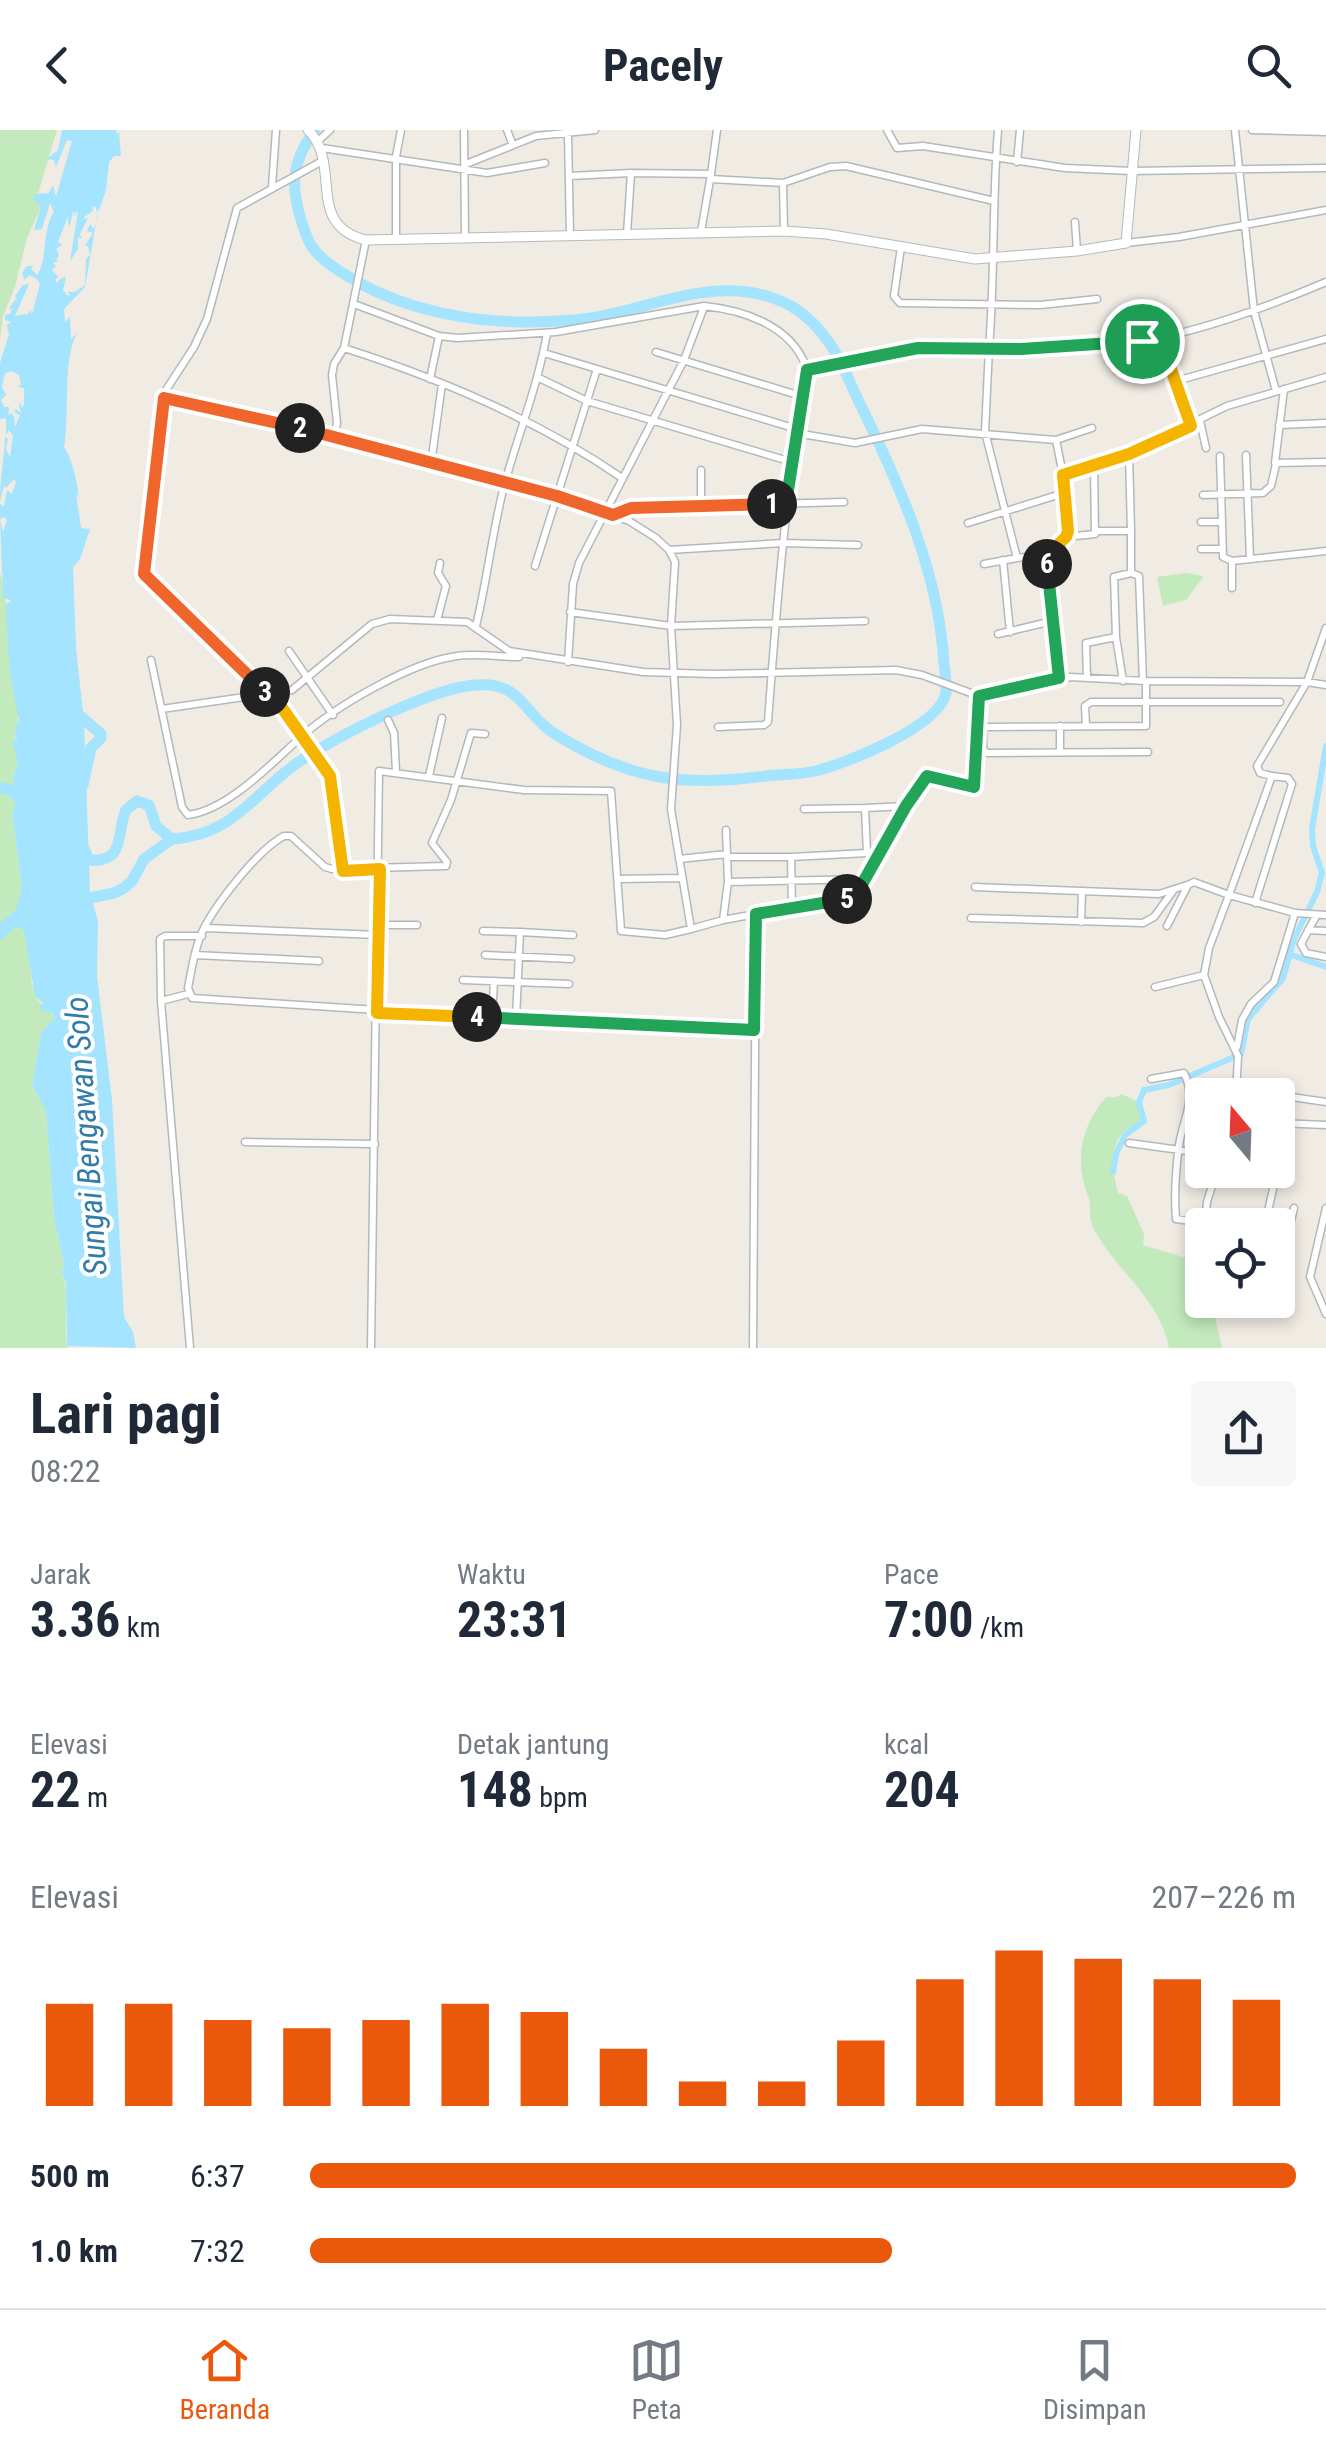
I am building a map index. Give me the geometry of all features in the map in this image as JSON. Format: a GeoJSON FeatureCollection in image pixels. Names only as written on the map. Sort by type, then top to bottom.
{"type":"FeatureCollection","features":[{"type":"Feature","properties":{"kind":"street"},"geometry":{"type":"LineString","coordinates":[[272,188],[276,130]]}},
{"type":"Feature","properties":{"kind":"street"},"geometry":{"type":"LineString","coordinates":[[316,139],[330,130]]}},
{"type":"Feature","properties":{"kind":"street"},"geometry":{"type":"LineString","coordinates":[[396,240],[396,157],[402,130]]}},
{"type":"Feature","properties":{"kind":"street"},"geometry":{"type":"LineString","coordinates":[[464,130],[465,237]]}},
{"type":"Feature","properties":{"kind":"street"},"geometry":{"type":"LineString","coordinates":[[507,130],[512,143]]}},
{"type":"Feature","properties":{"kind":"street"},"geometry":{"type":"LineString","coordinates":[[466,167],[512,143],[556,132],[595,130]]}},
{"type":"Feature","properties":{"kind":"street"},"geometry":{"type":"LineString","coordinates":[[701,232],[717,130]]}},
{"type":"Feature","properties":{"kind":"street"},"geometry":{"type":"LineString","coordinates":[[887,130],[897,148],[923,146],[1017,162],[1132,171],[1326,168]]}},
{"type":"Feature","properties":{"kind":"street"},"geometry":{"type":"LineString","coordinates":[[998,130],[996,258],[986,436],[1017,558]]}},
{"type":"Feature","properties":{"kind":"street"},"geometry":{"type":"LineString","coordinates":[[1017,162],[1020,130]]}},
{"type":"Feature","properties":{"kind":"street"},"geometry":{"type":"LineString","coordinates":[[1126,243],[1136,130]]}},
{"type":"Feature","properties":{"kind":"street"},"geometry":{"type":"LineString","coordinates":[[1203,496],[1267,491],[1276,464],[1280,425],[1280,390],[1254,311],[1235,130]]}},
{"type":"Feature","properties":{"kind":"street"},"geometry":{"type":"LineString","coordinates":[[1252,130],[1326,132]]}},
{"type":"Feature","properties":{"kind":"street"},"geometry":{"type":"LineString","coordinates":[[568,134],[570,236]]}},
{"type":"Feature","properties":{"kind":"street"},"geometry":{"type":"LineString","coordinates":[[316,139],[396,157],[507,172],[545,163]]}},
{"type":"Feature","properties":{"kind":"street"},"geometry":{"type":"LineString","coordinates":[[316,139],[324,160],[328,208],[344,230],[366,240],[784,231],[826,234],[974,259],[1077,251],[1326,210]]}},
{"type":"Feature","properties":{"kind":"street"},"geometry":{"type":"LineString","coordinates":[[324,160],[238,208],[206,320],[164,398],[144,574],[270,695],[325,765],[334,786],[343,871]]}},
{"type":"Feature","properties":{"kind":"street"},"geometry":{"type":"LineString","coordinates":[[569,176],[711,176],[783,183],[830,167],[846,166],[994,201]]}},
{"type":"Feature","properties":{"kind":"street"},"geometry":{"type":"LineString","coordinates":[[627,234],[631,174]]}},
{"type":"Feature","properties":{"kind":"street"},"geometry":{"type":"LineString","coordinates":[[783,183],[784,231]]}},
{"type":"Feature","properties":{"kind":"street"},"geometry":{"type":"LineString","coordinates":[[1074,222],[1077,251]]}},
{"type":"Feature","properties":{"kind":"street"},"geometry":{"type":"LineString","coordinates":[[334,436],[332,375],[344,348],[366,240]]}},
{"type":"Feature","properties":{"kind":"street"},"geometry":{"type":"LineString","coordinates":[[901,247],[896,301],[1040,305],[1097,298]]}},
{"type":"Feature","properties":{"kind":"street"},"geometry":{"type":"LineString","coordinates":[[807,370],[918,348],[1092,345],[1160,338],[1254,311],[1326,282]]}},
{"type":"Feature","properties":{"kind":"street"},"geometry":{"type":"LineString","coordinates":[[354,304],[440,336],[547,333],[704,306],[726,308],[782,333],[796,348],[807,370],[786,503],[767,725],[718,727]]}},
{"type":"Feature","properties":{"kind":"street"},"geometry":{"type":"LineString","coordinates":[[568,662],[570,612],[579,563],[609,513],[622,478],[684,360],[704,306]]}},
{"type":"Feature","properties":{"kind":"street"},"geometry":{"type":"LineString","coordinates":[[476,626],[505,484],[547,333]]}},
{"type":"Feature","properties":{"kind":"street"},"geometry":{"type":"LineString","coordinates":[[430,379],[440,336]]}},
{"type":"Feature","properties":{"kind":"street"},"geometry":{"type":"LineString","coordinates":[[1160,338],[1191,426]]}},
{"type":"Feature","properties":{"kind":"street"},"geometry":{"type":"LineString","coordinates":[[1176,381],[1326,339]]}},
{"type":"Feature","properties":{"kind":"street"},"geometry":{"type":"LineString","coordinates":[[344,348],[430,379],[524,421],[573,444],[622,478]]}},
{"type":"Feature","properties":{"kind":"street"},"geometry":{"type":"LineString","coordinates":[[656,352],[802,396]]}},
{"type":"Feature","properties":{"kind":"street"},"geometry":{"type":"LineString","coordinates":[[544,353],[796,431],[855,443],[907,430],[1056,440],[1092,428]]}},
{"type":"Feature","properties":{"kind":"street"},"geometry":{"type":"LineString","coordinates":[[535,566],[597,369]]}},
{"type":"Feature","properties":{"kind":"street"},"geometry":{"type":"LineString","coordinates":[[1063,475],[1129,454],[1226,406],[1326,377]]}},
{"type":"Feature","properties":{"kind":"street"},"geometry":{"type":"LineString","coordinates":[[536,378],[587,401],[792,462]]}},
{"type":"Feature","properties":{"kind":"street"},"geometry":{"type":"LineString","coordinates":[[430,464],[442,384]]}},
{"type":"Feature","properties":{"kind":"street"},"geometry":{"type":"LineString","coordinates":[[164,398],[334,436],[557,496],[629,521],[670,550],[674,562],[671,626],[677,725],[671,809],[692,929]]}},
{"type":"Feature","properties":{"kind":"street"},"geometry":{"type":"LineString","coordinates":[[1200,420],[1206,448]]}},
{"type":"Feature","properties":{"kind":"street"},"geometry":{"type":"LineString","coordinates":[[1280,425],[1326,423]]}},
{"type":"Feature","properties":{"kind":"street"},"geometry":{"type":"LineString","coordinates":[[984,564],[1048,554],[1066,537],[1068,522],[1056,440]]}},
{"type":"Feature","properties":{"kind":"street"},"geometry":{"type":"LineString","coordinates":[[1129,454],[1131,573]]}},
{"type":"Feature","properties":{"kind":"street"},"geometry":{"type":"LineString","coordinates":[[1246,455],[1250,559]]}},
{"type":"Feature","properties":{"kind":"street"},"geometry":{"type":"LineString","coordinates":[[1220,456],[1223,557],[1250,559],[1326,551]]}},
{"type":"Feature","properties":{"kind":"street"},"geometry":{"type":"LineString","coordinates":[[1276,464],[1326,462]]}},
{"type":"Feature","properties":{"kind":"street"},"geometry":{"type":"LineString","coordinates":[[1066,537],[1092,536],[1096,531],[1094,466]]}},
{"type":"Feature","properties":{"kind":"street"},"geometry":{"type":"LineString","coordinates":[[701,470],[701,506]]}},
{"type":"Feature","properties":{"kind":"street"},"geometry":{"type":"LineString","coordinates":[[968,523],[1064,493]]}},
{"type":"Feature","properties":{"kind":"street"},"geometry":{"type":"LineString","coordinates":[[609,513],[624,508],[844,502]]}},
{"type":"Feature","properties":{"kind":"street"},"geometry":{"type":"LineString","coordinates":[[1201,522],[1221,522]]}},
{"type":"Feature","properties":{"kind":"street"},"geometry":{"type":"LineString","coordinates":[[1096,531],[1131,531]]}},
{"type":"Feature","properties":{"kind":"street"},"geometry":{"type":"LineString","coordinates":[[670,550],[783,543],[858,545]]}},
{"type":"Feature","properties":{"kind":"street"},"geometry":{"type":"LineString","coordinates":[[1201,549],[1221,549]]}},
{"type":"Feature","properties":{"kind":"street"},"geometry":{"type":"LineString","coordinates":[[1048,554],[1059,678]]}},
{"type":"Feature","properties":{"kind":"street"},"geometry":{"type":"LineString","coordinates":[[1003,560],[1010,632]]}},
{"type":"Feature","properties":{"kind":"street"},"geometry":{"type":"LineString","coordinates":[[1232,560],[1232,588]]}},
{"type":"Feature","properties":{"kind":"street"},"geometry":{"type":"LineString","coordinates":[[438,620],[446,586],[438,574],[440,563]]}},
{"type":"Feature","properties":{"kind":"street"},"geometry":{"type":"LineString","coordinates":[[1122,681],[1114,576],[1131,573],[1138,576],[1146,726],[987,727],[983,730],[983,749],[987,753],[1148,752]]}},
{"type":"Feature","properties":{"kind":"street"},"geometry":{"type":"LineString","coordinates":[[570,612],[671,626],[865,621]]}},
{"type":"Feature","properties":{"kind":"street"},"geometry":{"type":"LineString","coordinates":[[162,709],[292,690],[372,624],[390,619],[467,622],[509,651],[527,656]]}},
{"type":"Feature","properties":{"kind":"street"},"geometry":{"type":"LineString","coordinates":[[998,634],[1053,621]]}},
{"type":"Feature","properties":{"kind":"street"},"geometry":{"type":"LineString","coordinates":[[1255,903],[1292,784],[1288,778],[1260,773],[1257,766],[1307,682],[1326,628]]}},
{"type":"Feature","properties":{"kind":"street"},"geometry":{"type":"LineString","coordinates":[[1087,677],[1086,643],[1116,637]]}},
{"type":"Feature","properties":{"kind":"street"},"geometry":{"type":"LineString","coordinates":[[289,651],[332,715]]}},
{"type":"Feature","properties":{"kind":"street"},"geometry":{"type":"LineString","coordinates":[[151,660],[182,808],[188,815],[197,814],[243,788],[303,736],[391,679],[438,659],[464,654],[527,656],[672,674],[896,670],[922,675],[979,696],[1059,678],[1087,677],[1122,681],[1307,682],[1326,686]]}},
{"type":"Feature","properties":{"kind":"street"},"geometry":{"type":"LineString","coordinates":[[370,1348],[380,869],[377,776],[382,770],[524,790],[611,791],[621,931],[664,935],[856,895],[906,806],[930,775],[974,787],[979,696]]}},
{"type":"Feature","properties":{"kind":"street"},"geometry":{"type":"LineString","coordinates":[[1086,726],[1086,706],[1090,702],[1280,702]]}},
{"type":"Feature","properties":{"kind":"street"},"geometry":{"type":"LineString","coordinates":[[429,776],[442,718]]}},
{"type":"Feature","properties":{"kind":"street"},"geometry":{"type":"LineString","coordinates":[[388,720],[394,733],[396,771]]}},
{"type":"Feature","properties":{"kind":"street"},"geometry":{"type":"LineString","coordinates":[[1060,726],[1060,752]]}},
{"type":"Feature","properties":{"kind":"street"},"geometry":{"type":"LineString","coordinates":[[188,994],[204,928],[238,882],[284,836],[291,836],[325,867],[343,871],[447,864],[432,843],[444,818],[470,733],[485,734]]}},
{"type":"Feature","properties":{"kind":"street"},"geometry":{"type":"LineString","coordinates":[[1237,1052],[1218,1017],[1204,975],[1209,948],[1272,776]]}},
{"type":"Feature","properties":{"kind":"street"},"geometry":{"type":"LineString","coordinates":[[804,809],[906,806]]}},
{"type":"Feature","properties":{"kind":"street"},"geometry":{"type":"LineString","coordinates":[[866,808],[867,853]]}},
{"type":"Feature","properties":{"kind":"street"},"geometry":{"type":"LineString","coordinates":[[723,920],[728,882],[726,830]]}},
{"type":"Feature","properties":{"kind":"street"},"geometry":{"type":"LineString","coordinates":[[679,859],[880,855]]}},
{"type":"Feature","properties":{"kind":"street"},"geometry":{"type":"LineString","coordinates":[[792,856],[792,908]]}},
{"type":"Feature","properties":{"kind":"street"},"geometry":{"type":"LineString","coordinates":[[618,879],[681,878]]}},
{"type":"Feature","properties":{"kind":"street"},"geometry":{"type":"LineString","coordinates":[[728,882],[866,879]]}},
{"type":"Feature","properties":{"kind":"street"},"geometry":{"type":"LineString","coordinates":[[975,887],[1173,891],[1198,882],[1255,903],[1298,914],[1326,915]]}},
{"type":"Feature","properties":{"kind":"street"},"geometry":{"type":"LineString","coordinates":[[1167,926],[1188,885]]}},
{"type":"Feature","properties":{"kind":"street"},"geometry":{"type":"LineString","coordinates":[[1080,922],[1082,891]]}},
{"type":"Feature","properties":{"kind":"street"},"geometry":{"type":"LineString","coordinates":[[971,918],[1143,923],[1154,917],[1173,891]]}},
{"type":"Feature","properties":{"kind":"street"},"geometry":{"type":"LineString","coordinates":[[753,1348],[756,914]]}},
{"type":"Feature","properties":{"kind":"street"},"geometry":{"type":"LineString","coordinates":[[1237,1078],[1242,1020],[1250,1004],[1274,982],[1298,914]]}},
{"type":"Feature","properties":{"kind":"street"},"geometry":{"type":"LineString","coordinates":[[1313,914],[1301,944],[1306,953],[1326,957]]}},
{"type":"Feature","properties":{"kind":"street"},"geometry":{"type":"LineString","coordinates":[[379,926],[417,925]]}},
{"type":"Feature","properties":{"kind":"street"},"geometry":{"type":"LineString","coordinates":[[204,928],[378,935]]}},
{"type":"Feature","properties":{"kind":"street"},"geometry":{"type":"LineString","coordinates":[[1307,930],[1326,931]]}},
{"type":"Feature","properties":{"kind":"street"},"geometry":{"type":"LineString","coordinates":[[483,931],[573,935]]}},
{"type":"Feature","properties":{"kind":"street"},"geometry":{"type":"LineString","coordinates":[[516,1019],[520,932]]}},
{"type":"Feature","properties":{"kind":"street"},"geometry":{"type":"LineString","coordinates":[[190,1348],[160,940],[175,935],[202,936]]}},
{"type":"Feature","properties":{"kind":"street"},"geometry":{"type":"LineString","coordinates":[[196,955],[319,961]]}},
{"type":"Feature","properties":{"kind":"street"},"geometry":{"type":"LineString","coordinates":[[485,955],[570,959]]}},
{"type":"Feature","properties":{"kind":"street"},"geometry":{"type":"LineString","coordinates":[[1155,987],[1204,975]]}},
{"type":"Feature","properties":{"kind":"street"},"geometry":{"type":"LineString","coordinates":[[463,980],[569,984]]}},
{"type":"Feature","properties":{"kind":"street"},"geometry":{"type":"LineString","coordinates":[[492,1018],[494,982]]}},
{"type":"Feature","properties":{"kind":"street"},"geometry":{"type":"LineString","coordinates":[[188,994],[192,998],[377,1012],[754,1030]]}},
{"type":"Feature","properties":{"kind":"street"},"geometry":{"type":"LineString","coordinates":[[162,1001],[188,994]]}},
{"type":"Feature","properties":{"kind":"street"},"geometry":{"type":"LineString","coordinates":[[1151,1079],[1187,1078]]}},
{"type":"Feature","properties":{"kind":"street"},"geometry":{"type":"LineString","coordinates":[[1295,1099],[1326,1102]]}},
{"type":"Feature","properties":{"kind":"street"},"geometry":{"type":"LineString","coordinates":[[1185,1124],[1178,1149],[1178,1221],[1206,1223],[1211,1188]]}},
{"type":"Feature","properties":{"kind":"street"},"geometry":{"type":"LineString","coordinates":[[1295,1124],[1326,1125]]}},
{"type":"Feature","properties":{"kind":"street"},"geometry":{"type":"LineString","coordinates":[[245,1142],[374,1144]]}},
{"type":"Feature","properties":{"kind":"street"},"geometry":{"type":"LineString","coordinates":[[1130,1143],[1185,1150]]}},
{"type":"Feature","properties":{"kind":"street"},"geometry":{"type":"LineString","coordinates":[[1269,1208],[1274,1189]]}},
{"type":"Feature","properties":{"kind":"street"},"geometry":{"type":"LineString","coordinates":[[1326,1208],[1310,1278],[1326,1314]]}},
{"type":"Feature","properties":{"kind":"green space"},"geometry":{"type":"Polygon","coordinates":[[[0,130],[57,130],[38,194],[33,198],[41,207],[27,238],[3,316],[0,340],[0,130]]]}},
{"type":"Feature","properties":{"kind":"green space"},"geometry":{"type":"Polygon","coordinates":[[[0,572],[18,713],[18,729],[14,732],[17,737],[13,741],[18,763],[13,777],[12,811],[22,887],[18,906],[37,999],[55,1017],[41,1033],[32,1085],[46,1111],[54,1218],[64,1264],[68,1348],[0,1348],[0,572]]]}},
{"type":"Feature","properties":{"kind":"green space"},"geometry":{"type":"Polygon","coordinates":[[[1186,573],[1204,576],[1186,600],[1163,606],[1157,577],[1186,573]]]}},
{"type":"Feature","properties":{"kind":"green space"},"geometry":{"type":"Polygon","coordinates":[[[1121,1094],[1137,1101],[1141,1120],[1116,1143],[1113,1168],[1118,1193],[1127,1196],[1144,1234],[1143,1245],[1185,1258],[1185,1318],[1215,1318],[1222,1348],[1169,1348],[1157,1316],[1093,1227],[1081,1170],[1082,1144],[1097,1108],[1106,1097],[1121,1094]]]}},
{"type":"Feature","properties":{"kind":"water","name":"Sungai Bengawan Solo"},"geometry":{"type":"Polygon","coordinates":[[[62,130],[116,130],[117,135],[119,131],[121,156],[114,156],[109,162],[99,211],[98,208],[96,213],[93,206],[93,211],[84,217],[88,218],[80,234],[82,239],[78,237],[78,249],[70,261],[78,211],[73,217],[73,212],[70,225],[68,216],[58,242],[62,245],[56,249],[58,261],[53,263],[56,266],[52,270],[59,278],[56,283],[70,271],[62,278],[66,277],[63,290],[68,296],[67,292],[85,285],[86,259],[90,255],[85,246],[93,233],[87,231],[90,224],[94,229],[96,221],[85,287],[64,309],[65,322],[70,317],[71,339],[77,333],[69,358],[64,447],[76,479],[81,528],[90,529],[80,559],[73,567],[76,648],[84,722],[90,892],[98,921],[97,976],[112,1100],[124,1317],[136,1348],[67,1346],[66,1283],[54,1218],[46,1111],[32,1085],[41,1033],[55,1017],[40,1010],[44,1004],[35,996],[24,931],[17,926],[0,941],[0,923],[16,910],[22,887],[12,811],[13,777],[18,763],[12,741],[17,739],[14,731],[18,729],[14,728],[19,720],[10,674],[6,604],[11,601],[3,597],[0,520],[3,532],[7,520],[0,519],[0,504],[4,506],[7,490],[12,494],[16,482],[14,479],[4,486],[0,502],[5,437],[10,457],[13,436],[9,430],[6,435],[6,418],[0,419],[0,363],[9,334],[7,325],[11,322],[5,320],[5,315],[10,314],[9,308],[23,285],[29,284],[15,316],[30,310],[32,314],[40,284],[30,275],[24,280],[22,273],[27,266],[33,266],[31,269],[37,275],[54,212],[50,203],[42,229],[34,230],[41,206],[33,199],[36,194],[49,193],[53,185],[56,197],[72,141],[67,140],[56,167],[54,160],[47,159],[58,150],[62,130]],[[5,373],[2,387],[6,395],[1,400],[4,407],[9,407],[8,415],[14,416],[15,427],[20,415],[14,412],[16,409],[21,413],[24,388],[18,387],[19,375],[5,373]]]}},
{"type":"Feature","properties":{"kind":"waterway"},"geometry":{"type":"LineString","coordinates":[[172,839],[194,836],[228,821],[284,773],[336,739],[405,706],[467,686],[485,685],[510,692],[555,734],[605,761],[653,776],[703,781],[830,767],[910,731],[940,706],[946,693],[935,597],[916,532],[840,362],[809,319],[764,295],[737,291],[683,296],[601,316],[545,322],[458,316],[401,302],[339,271],[312,247],[298,207],[295,173],[315,130]]}},
{"type":"Feature","properties":{"kind":"waterway"},"geometry":{"type":"LineString","coordinates":[[74,714],[101,734],[91,748],[83,785]]}},
{"type":"Feature","properties":{"kind":"waterway"},"geometry":{"type":"LineString","coordinates":[[1113,1172],[1125,1135],[1144,1121],[1139,1102],[1144,1090],[1169,1085],[1241,1054],[1248,1019],[1283,978],[1294,939],[1322,873],[1312,829],[1326,746]]}},
{"type":"Feature","properties":{"kind":"waterway"},"geometry":{"type":"LineString","coordinates":[[0,788],[8,789],[25,802]]}},
{"type":"Feature","properties":{"kind":"waterway"},"geometry":{"type":"LineString","coordinates":[[84,848],[89,860],[109,857],[118,845],[126,810],[137,801],[149,805],[156,826],[172,839]]}},
{"type":"Feature","properties":{"kind":"waterway"},"geometry":{"type":"LineString","coordinates":[[80,900],[124,888],[144,859],[172,839]]}},
{"type":"Feature","properties":{"kind":"waterway"},"geometry":{"type":"LineString","coordinates":[[1289,954],[1326,967]]}},
{"type":"Feature","properties":{"kind":"route"},"geometry":{"type":"LineString","coordinates":[[1160,338],[1191,426],[1129,454],[1063,475],[1068,531],[1046,559],[1059,678],[979,696],[974,787],[927,776],[856,895],[756,914],[754,1030],[377,1013],[380,869],[343,871],[334,786],[325,765],[273,695],[268,695],[144,574],[164,398],[334,436],[557,496],[613,515],[624,508],[786,503],[807,370],[918,348],[1021,349],[1142,341],[1160,338]]}}]}
